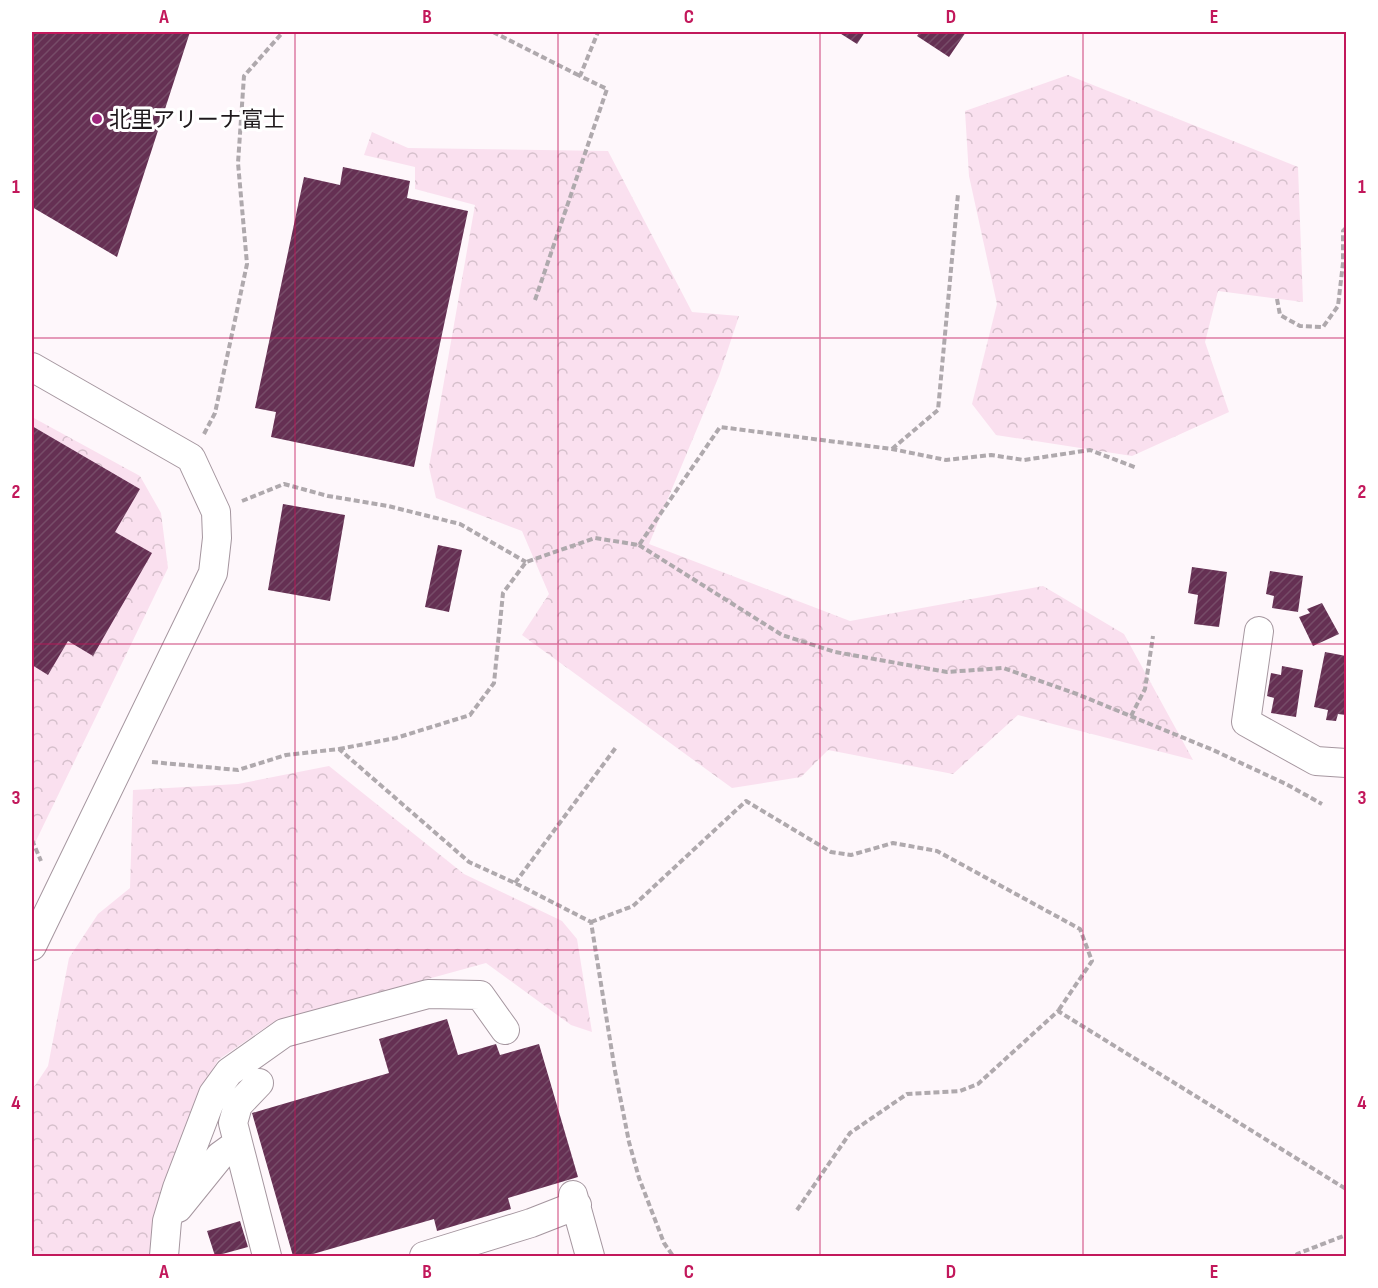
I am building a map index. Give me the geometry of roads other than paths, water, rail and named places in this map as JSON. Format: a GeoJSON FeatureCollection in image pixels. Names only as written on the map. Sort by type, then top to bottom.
{"type":"FeatureCollection","features":[{"type":"Feature","properties":{"kind":"street"},"geometry":{"type":"LineString","coordinates":[[32,367],[191,458],[216,512],[217,538],[213,573],[32,946]]}},
{"type":"Feature","properties":{"kind":"street"},"geometry":{"type":"LineString","coordinates":[[1259,631],[1246,722],[1316,761],[1347,763]]}},
{"type":"Feature","properties":{"kind":"street"},"geometry":{"type":"LineString","coordinates":[[164,1257],[167,1221],[177,1188],[213,1094],[229,1072],[284,1033],[428,994],[480,995],[505,1030]]}},
{"type":"Feature","properties":{"kind":"street"},"geometry":{"type":"LineString","coordinates":[[259,1083],[238,1105],[233,1122],[267,1257]]}},
{"type":"Feature","properties":{"kind":"street"},"geometry":{"type":"LineString","coordinates":[[167,1221],[220,1156],[238,1143]]}},
{"type":"Feature","properties":{"kind":"street"},"geometry":{"type":"LineString","coordinates":[[424,1257],[531,1223],[575,1200],[590,1257]]}},
{"type":"Feature","properties":{"kind":"place","name":"北里アリーナ富士"},"geometry":{"type":"Point","coordinates":[97,119]}}]}
